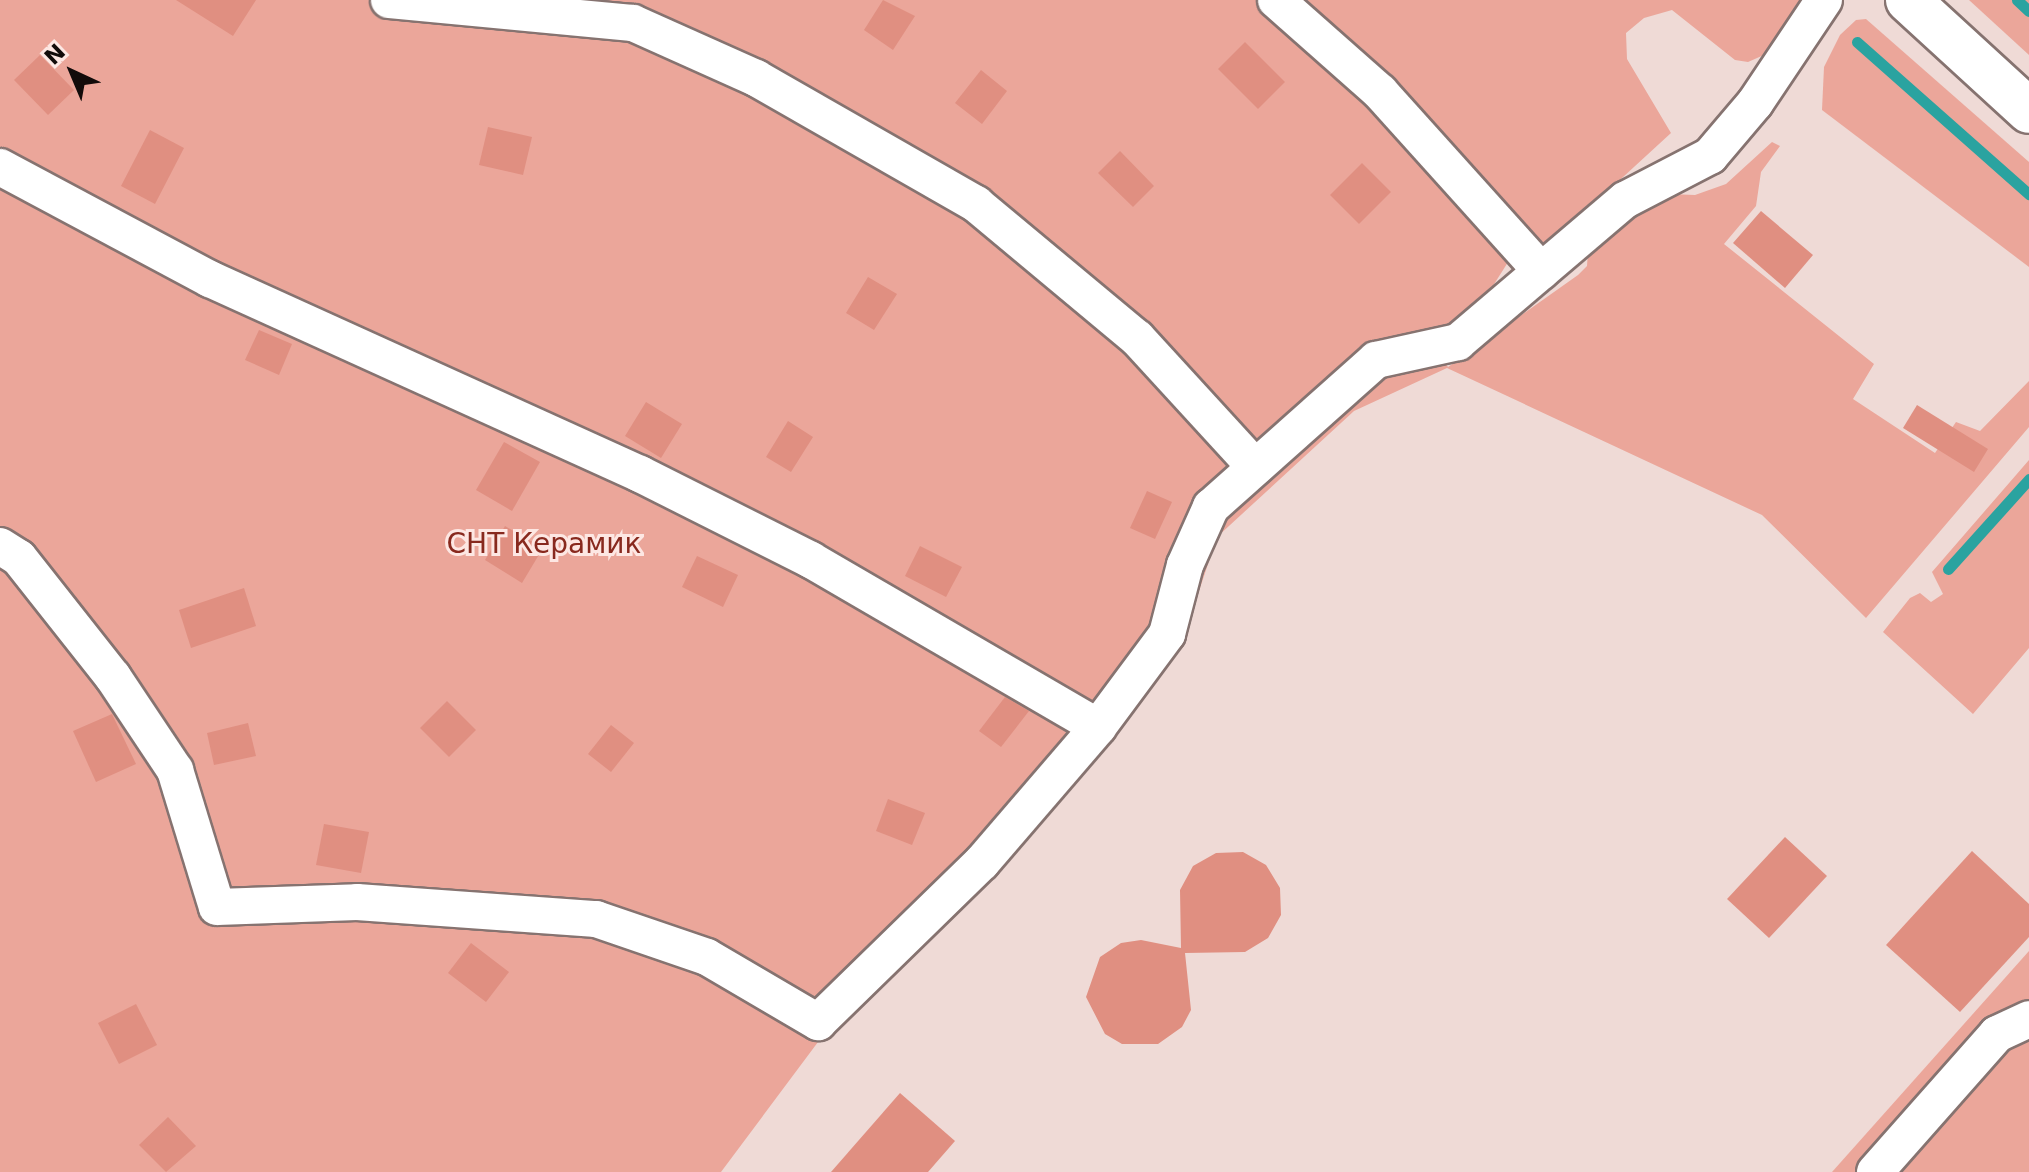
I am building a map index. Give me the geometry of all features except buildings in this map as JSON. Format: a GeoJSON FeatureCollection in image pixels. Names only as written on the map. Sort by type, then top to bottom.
{"type":"FeatureCollection","features":[{"type":"Feature","properties":{"kind":"main road"},"geometry":{"type":"LineString","coordinates":[[1908,0],[2029,111]]}},
{"type":"Feature","properties":{"kind":"street"},"geometry":{"type":"LineString","coordinates":[[389,0],[633,23],[756,78],[976,204],[1137,338],[1255,467]]}},
{"type":"Feature","properties":{"kind":"street"},"geometry":{"type":"LineString","coordinates":[[1276,0],[1380,92],[1541,271]]}},
{"type":"Feature","properties":{"kind":"street"},"geometry":{"type":"LineString","coordinates":[[0,546],[19,558],[113,677],[175,770],[217,907],[357,902],[596,919],[707,957],[818,1022],[982,862],[1098,727],[1167,634],[1185,565],[1211,507],[1376,360],[1458,342],[1625,200],[1710,156],[1755,103],[1824,0]]}},
{"type":"Feature","properties":{"kind":"street"},"geometry":{"type":"LineString","coordinates":[[0,167],[210,279],[640,474],[811,560],[1098,727]]}},
{"type":"Feature","properties":{"kind":"street"},"geometry":{"type":"LineString","coordinates":[[1875,1172],[1997,1034],[2029,1019]]}},
{"type":"Feature","properties":{"kind":"green space","name":"СНТ Керамик"},"geometry":{"type":"Polygon","coordinates":[[[0,0],[1802,0],[1773,51],[1748,62],[1735,60],[1672,10],[1644,18],[1626,33],[1627,59],[1671,133],[1561,234],[1542,243],[1524,237],[1477,311],[1430,341],[1448,367],[1578,275],[1587,266],[1588,251],[1669,194],[1695,195],[1726,184],[1772,142],[1780,146],[1761,172],[1756,206],[1724,244],[1874,364],[1853,399],[1935,453],[1956,422],[1980,431],[2029,381],[2029,427],[1866,618],[1762,515],[1447,368],[1354,411],[1217,537],[1179,651],[1095,751],[821,1038],[721,1172],[0,1172],[0,0]]]}},
{"type":"Feature","properties":{"kind":"green space"},"geometry":{"type":"Polygon","coordinates":[[[1969,0],[2029,0],[2029,55],[1969,0]]]}},
{"type":"Feature","properties":{"kind":"green space"},"geometry":{"type":"Polygon","coordinates":[[[1866,19],[2029,162],[2029,267],[1822,110],[1824,67],[1840,35],[1856,20],[1866,19]]]}},
{"type":"Feature","properties":{"kind":"green space"},"geometry":{"type":"Polygon","coordinates":[[[2029,460],[2029,648],[1973,714],[1883,632],[1910,598],[1920,593],[1931,602],[1943,594],[1932,572],[2029,460]]]}},
{"type":"Feature","properties":{"kind":"green space"},"geometry":{"type":"Polygon","coordinates":[[[2029,951],[2029,1172],[1832,1172],[2029,951]]]}},
{"type":"Feature","properties":{"kind":"waterway"},"geometry":{"type":"LineString","coordinates":[[2017,0],[2029,11]]}},
{"type":"Feature","properties":{"kind":"waterway"},"geometry":{"type":"LineString","coordinates":[[1857,42],[2029,194]]}},
{"type":"Feature","properties":{"kind":"waterway"},"geometry":{"type":"LineString","coordinates":[[1948,569],[2029,479]]}}]}
